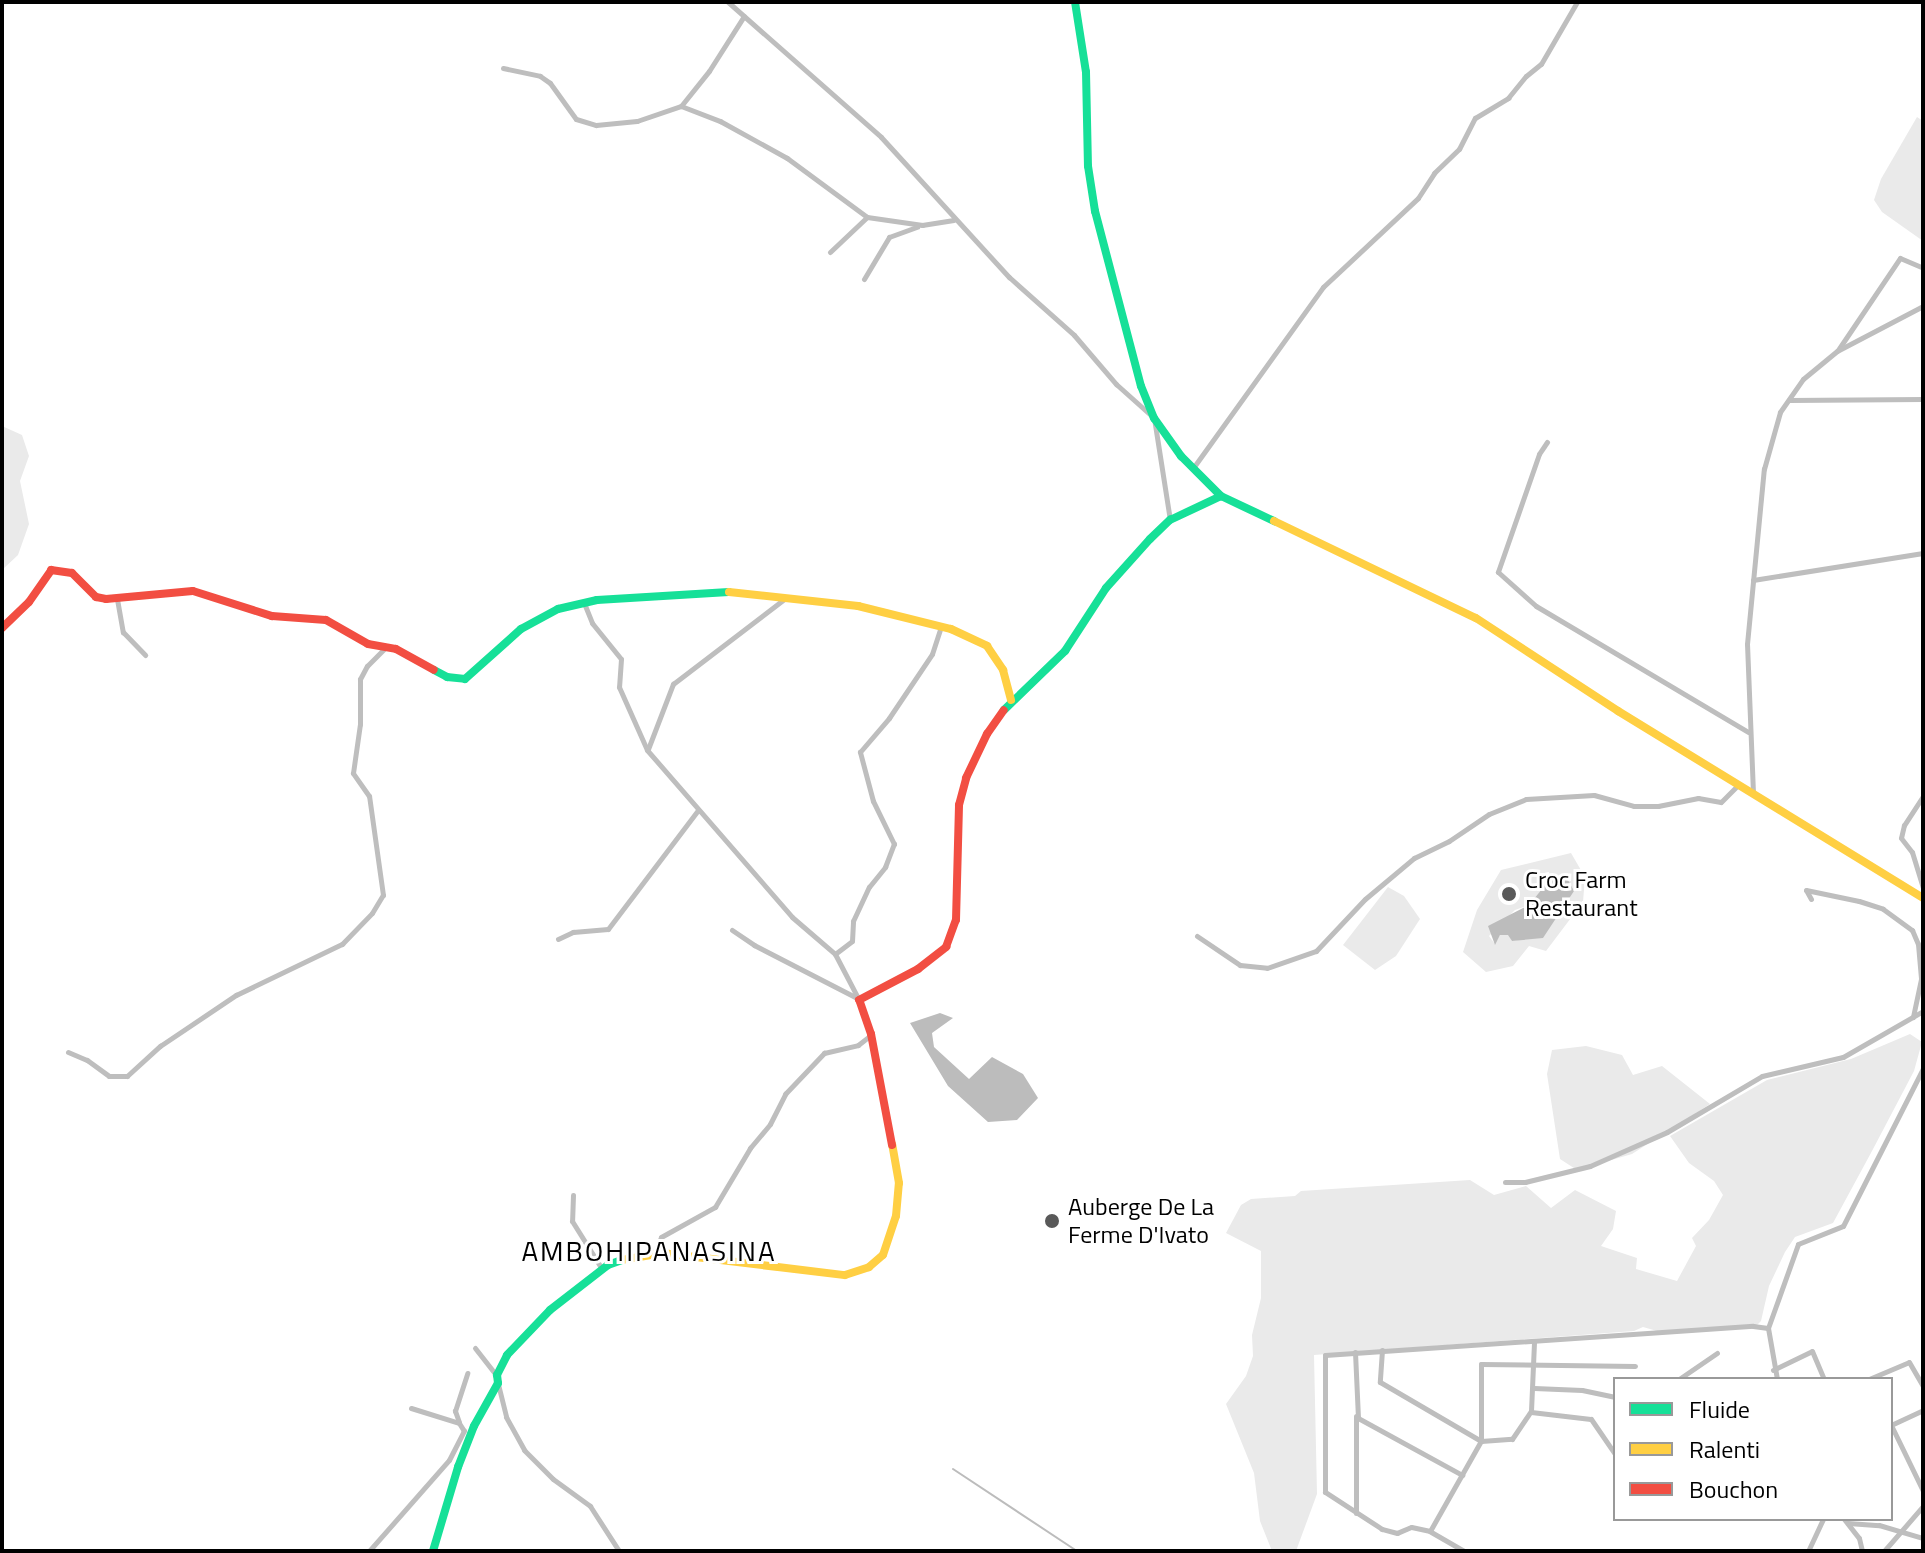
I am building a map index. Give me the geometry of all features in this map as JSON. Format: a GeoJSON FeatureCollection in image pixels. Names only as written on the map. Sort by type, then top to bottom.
{"type":"FeatureCollection","features":[{"type":"Feature","properties":{"kind":"street"},"geometry":{"type":"LineString","coordinates":[[728,2],[881,137],[1009,277],[1074,335],[1116,384],[1154,418],[1193,468],[1221,496],[1476,618],[1738,785],[1923,898]]}},
{"type":"Feature","properties":{"kind":"street"},"geometry":{"type":"LineString","coordinates":[[1075,2],[1086,72],[1090,188],[1127,342],[1154,418],[1170,520]]}},
{"type":"Feature","properties":{"kind":"street"},"geometry":{"type":"LineString","coordinates":[[1193,468],[1323,287],[1418,198],[1434,173],[1459,149],[1475,118],[1508,98],[1526,76],[1541,64],[1577,2]]}},
{"type":"Feature","properties":{"kind":"street"},"geometry":{"type":"LineString","coordinates":[[503,68],[540,76],[550,83],[576,119],[596,125],[637,121],[681,106],[709,71],[744,16]]}},
{"type":"Feature","properties":{"kind":"street"},"geometry":{"type":"LineString","coordinates":[[681,106],[720,121],[787,158],[867,217],[922,225]]}},
{"type":"Feature","properties":{"kind":"street"},"geometry":{"type":"LineString","coordinates":[[830,252],[867,217]]}},
{"type":"Feature","properties":{"kind":"street"},"geometry":{"type":"LineString","coordinates":[[864,279],[889,237],[922,225],[955,220]]}},
{"type":"Feature","properties":{"kind":"street"},"geometry":{"type":"LineString","coordinates":[[1837,351],[1900,258],[1923,268]]}},
{"type":"Feature","properties":{"kind":"street"},"geometry":{"type":"LineString","coordinates":[[1753,794],[1747,644],[1764,469],[1780,412],[1803,379],[1837,351],[1923,306]]}},
{"type":"Feature","properties":{"kind":"street"},"geometry":{"type":"LineString","coordinates":[[1789,400],[1923,399]]}},
{"type":"Feature","properties":{"kind":"street"},"geometry":{"type":"LineString","coordinates":[[1547,442],[1539,454],[1498,572],[1536,606],[1749,732]]}},
{"type":"Feature","properties":{"kind":"street"},"geometry":{"type":"LineString","coordinates":[[859,1000],[918,969],[946,947],[956,920],[959,805],[966,778],[987,734],[1011,700],[1065,651],[1106,588],[1170,520],[1221,496]]}},
{"type":"Feature","properties":{"kind":"street"},"geometry":{"type":"LineString","coordinates":[[1753,580],[1923,553]]}},
{"type":"Feature","properties":{"kind":"street"},"geometry":{"type":"LineString","coordinates":[[2,628],[29,602],[51,570],[72,573],[96,597],[117,599],[193,591],[272,616],[326,620],[368,644],[386,647],[422,661],[447,677],[465,679],[521,629],[558,609],[584,603],[724,591],[858,606],[941,626],[987,646],[1003,670],[1011,700]]}},
{"type":"Feature","properties":{"kind":"street"},"geometry":{"type":"LineString","coordinates":[[117,599],[123,632],[145,655]]}},
{"type":"Feature","properties":{"kind":"street"},"geometry":{"type":"LineString","coordinates":[[647,750],[673,684],[784,599]]}},
{"type":"Feature","properties":{"kind":"street"},"geometry":{"type":"LineString","coordinates":[[369,1551],[449,1460],[497,1379],[507,1355],[550,1310],[602,1269],[636,1255],[654,1253],[845,1275],[869,1267],[883,1255],[896,1216],[899,1183],[871,1034],[859,1000],[835,954],[792,917],[647,750],[619,687],[621,659],[592,623],[584,603]]}},
{"type":"Feature","properties":{"kind":"street"},"geometry":{"type":"LineString","coordinates":[[835,954],[852,941],[853,921],[869,887],[885,867],[894,844],[873,801],[860,752],[889,718],[932,654],[941,626]]}},
{"type":"Feature","properties":{"kind":"street"},"geometry":{"type":"LineString","coordinates":[[68,1052],[87,1060],[109,1076],[127,1076],[160,1046],[236,995],[342,944],[372,913],[383,895],[369,796],[353,773],[360,724],[360,679],[367,666],[386,647]]}},
{"type":"Feature","properties":{"kind":"street"},"geometry":{"type":"LineString","coordinates":[[1197,936],[1240,965],[1267,968],[1316,951],[1365,899],[1414,858],[1449,841],[1489,814],[1526,799],[1594,795],[1634,806],[1658,806],[1698,798],[1721,802],[1738,785]]}},
{"type":"Feature","properties":{"kind":"street"},"geometry":{"type":"LineString","coordinates":[[1923,796],[1904,825],[1901,838],[1912,852],[1923,888]]}},
{"type":"Feature","properties":{"kind":"street"},"geometry":{"type":"LineString","coordinates":[[558,939],[573,932],[608,929],[698,810]]}},
{"type":"Feature","properties":{"kind":"street"},"geometry":{"type":"LineString","coordinates":[[1811,899],[1806,890],[1859,901],[1883,909],[1912,930],[1918,944],[1921,979],[1913,1018]]}},
{"type":"Feature","properties":{"kind":"street"},"geometry":{"type":"LineString","coordinates":[[732,930],[754,945],[859,1000]]}},
{"type":"Feature","properties":{"kind":"street"},"geometry":{"type":"LineString","coordinates":[[1505,1182],[1525,1182],[1590,1166],[1667,1132],[1762,1076],[1843,1057],[1923,1011]]}},
{"type":"Feature","properties":{"kind":"street"},"geometry":{"type":"LineString","coordinates":[[654,1253],[661,1237],[715,1207],[750,1148],[770,1124],[785,1094],[824,1053],[858,1045],[871,1034]]}},
{"type":"Feature","properties":{"kind":"street"},"geometry":{"type":"LineString","coordinates":[[1776,1377],[1768,1328],[1798,1244],[1843,1226],[1923,1068]]}},
{"type":"Feature","properties":{"kind":"street"},"geometry":{"type":"LineString","coordinates":[[573,1195],[572,1221],[602,1269]]}},
{"type":"Feature","properties":{"kind":"street"},"geometry":{"type":"LineString","coordinates":[[1464,1551],[1430,1531],[1411,1527],[1397,1533],[1382,1529],[1325,1492],[1325,1355],[1753,1326],[1768,1328]]}},
{"type":"Feature","properties":{"kind":"street"},"geometry":{"type":"LineString","coordinates":[[1382,1350],[1380,1382],[1481,1441],[1512,1439],[1531,1411],[1534,1341]]}},
{"type":"Feature","properties":{"kind":"street"},"geometry":{"type":"LineString","coordinates":[[475,1348],[497,1379],[506,1417],[524,1450],[553,1479],[590,1506],[619,1551]]}},
{"type":"Feature","properties":{"kind":"street"},"geometry":{"type":"LineString","coordinates":[[1773,1370],[1812,1351],[1823,1377]]}},
{"type":"Feature","properties":{"kind":"street"},"geometry":{"type":"LineString","coordinates":[[1355,1352],[1356,1513]]}},
{"type":"Feature","properties":{"kind":"street"},"geometry":{"type":"LineString","coordinates":[[1682,1377],[1717,1353]]}},
{"type":"Feature","properties":{"kind":"street"},"geometry":{"type":"LineString","coordinates":[[1874,1377],[1909,1362],[1921,1373],[1923,1386]]}},
{"type":"Feature","properties":{"kind":"street"},"geometry":{"type":"LineString","coordinates":[[1430,1531],[1481,1441],[1481,1364],[1635,1366]]}},
{"type":"Feature","properties":{"kind":"street"},"geometry":{"type":"LineString","coordinates":[[433,1551],[466,1434],[455,1411],[467,1373]]}},
{"type":"Feature","properties":{"kind":"street"},"geometry":{"type":"LineString","coordinates":[[1534,1388],[1582,1390],[1613,1397]]}},
{"type":"Feature","properties":{"kind":"street"},"geometry":{"type":"LineString","coordinates":[[411,1408],[459,1423]]}},
{"type":"Feature","properties":{"kind":"street"},"geometry":{"type":"LineString","coordinates":[[1893,1424],[1923,1410]]}},
{"type":"Feature","properties":{"kind":"street"},"geometry":{"type":"LineString","coordinates":[[1531,1411],[1534,1414],[1591,1419],[1613,1451]]}},
{"type":"Feature","properties":{"kind":"street"},"geometry":{"type":"LineString","coordinates":[[1356,1415],[1462,1475]]}},
{"type":"Feature","properties":{"kind":"street"},"geometry":{"type":"LineString","coordinates":[[1893,1429],[1923,1491]]}},
{"type":"Feature","properties":{"kind":"street"},"geometry":{"type":"LineString","coordinates":[[1884,1551],[1923,1506]]}},
{"type":"Feature","properties":{"kind":"street"},"geometry":{"type":"LineString","coordinates":[[1809,1549],[1822,1521]]}},
{"type":"Feature","properties":{"kind":"street"},"geometry":{"type":"LineString","coordinates":[[1846,1521],[1885,1527],[1923,1538]]}},
{"type":"Feature","properties":{"kind":"street"},"geometry":{"type":"LineString","coordinates":[[1846,1521],[1859,1538],[1862,1551]]}},
{"type":"Feature","properties":{"kind":"street"},"geometry":{"type":"LineString","coordinates":[[1884,1521],[1885,1527]]}},
{"type":"Feature","properties":{"kind":"shaded area"},"geometry":{"type":"Polygon","coordinates":[[[1917,117],[1923,121],[1923,241],[1882,212],[1874,200],[1881,179],[1917,117]]]}},
{"type":"Feature","properties":{"kind":"shaded area"},"geometry":{"type":"Polygon","coordinates":[[[2,426],[22,435],[29,456],[20,481],[29,524],[18,555],[2,570],[2,426]]]}},
{"type":"Feature","properties":{"kind":"shaded area"},"geometry":{"type":"Polygon","coordinates":[[[1571,853],[1585,877],[1583,902],[1546,951],[1529,946],[1513,966],[1486,972],[1463,952],[1477,910],[1501,870],[1571,853]],[[1550,879],[1529,905],[1515,910],[1489,936],[1495,944],[1500,935],[1509,935],[1512,941],[1525,939],[1550,879]]]}},
{"type":"Feature","properties":{"kind":"shaded area"},"geometry":{"type":"Polygon","coordinates":[[[1550,879],[1568,880],[1574,891],[1543,938],[1512,941],[1508,935],[1500,935],[1495,945],[1488,926],[1529,905],[1550,879]]]}},
{"type":"Feature","properties":{"kind":"shaded area"},"geometry":{"type":"Polygon","coordinates":[[[1388,887],[1404,896],[1420,919],[1396,956],[1375,970],[1343,945],[1388,887]]]}},
{"type":"Feature","properties":{"kind":"shaded area"},"geometry":{"type":"Polygon","coordinates":[[[940,1013],[953,1018],[932,1033],[934,1047],[969,1079],[992,1057],[1023,1074],[1038,1098],[1017,1120],[988,1122],[948,1086],[910,1023],[940,1013]]]}},
{"type":"Feature","properties":{"kind":"shaded area"},"geometry":{"type":"Polygon","coordinates":[[[1910,1034],[1922,1042],[1914,1071],[1872,1151],[1833,1223],[1795,1237],[1785,1252],[1769,1286],[1761,1321],[1756,1326],[1657,1331],[1643,1327],[1634,1331],[1314,1355],[1317,1494],[1296,1551],[1272,1551],[1260,1521],[1254,1473],[1226,1404],[1246,1376],[1253,1356],[1252,1335],[1261,1298],[1261,1251],[1226,1233],[1241,1205],[1251,1199],[1295,1196],[1301,1191],[1470,1180],[1494,1195],[1526,1186],[1551,1208],[1575,1190],[1616,1211],[1613,1229],[1601,1246],[1637,1258],[1636,1269],[1677,1281],[1696,1246],[1692,1238],[1709,1220],[1723,1195],[1714,1181],[1689,1163],[1670,1136],[1767,1080],[1851,1059],[1910,1034]]]}},
{"type":"Feature","properties":{"kind":"shaded area"},"geometry":{"type":"Polygon","coordinates":[[[1586,1046],[1622,1055],[1633,1075],[1662,1066],[1710,1104],[1632,1154],[1577,1170],[1560,1159],[1547,1074],[1552,1050],[1586,1046]]]}},
{"type":"Feature","properties":{"kind":"waterway"},"geometry":{"type":"LineString","coordinates":[[953,1469],[1077,1551]]}},
{"type":"Feature","properties":{"kind":"traffic: fast"},"geometry":{"type":"LineString","coordinates":[[1075,2],[1086,72],[1088,166],[1095,211],[1141,386],[1154,418],[1181,456],[1221,496],[1274,521]]}},
{"type":"Feature","properties":{"kind":"traffic: fast"},"geometry":{"type":"LineString","coordinates":[[1004,710],[1065,651],[1106,588],[1150,539],[1170,520],[1221,496]]}},
{"type":"Feature","properties":{"kind":"traffic: fast"},"geometry":{"type":"LineString","coordinates":[[434,670],[447,677],[465,679],[521,629],[558,609],[597,600],[729,592]]}},
{"type":"Feature","properties":{"kind":"traffic: fast"},"geometry":{"type":"LineString","coordinates":[[433,1551],[458,1467],[474,1426],[498,1383],[497,1375],[507,1355],[550,1310],[608,1265],[622,1260]]}},
{"type":"Feature","properties":{"kind":"traffic: slow"},"geometry":{"type":"LineString","coordinates":[[1274,521],[1476,618],[1618,711],[1923,898]]}},
{"type":"Feature","properties":{"kind":"traffic: slow"},"geometry":{"type":"LineString","coordinates":[[729,592],[858,606],[951,629],[987,646],[1003,670],[1011,700]]}},
{"type":"Feature","properties":{"kind":"traffic: slow"},"geometry":{"type":"LineString","coordinates":[[622,1260],[662,1253],[845,1275],[869,1267],[883,1255],[896,1216],[899,1183],[892,1145]]}},
{"type":"Feature","properties":{"kind":"traffic: jam"},"geometry":{"type":"LineString","coordinates":[[2,628],[29,602],[51,570],[72,573],[96,597],[106,599],[193,591],[272,616],[326,620],[368,644],[396,649],[434,670]]}},
{"type":"Feature","properties":{"kind":"traffic: jam"},"geometry":{"type":"LineString","coordinates":[[892,1145],[871,1034],[859,1000],[918,969],[946,947],[956,920],[959,805],[966,778],[987,734],[1004,710]]}},
{"type":"Feature","properties":{"kind":"place","name":"Croc Farm Restaurant"},"geometry":{"type":"Point","coordinates":[1509,894]}},
{"type":"Feature","properties":{"kind":"place","name":"Auberge De La Ferme D'Ivato"},"geometry":{"type":"Point","coordinates":[1052,1221]}},
{"type":"Feature","properties":{"kind":"district","name":"AMBOHIPANASINA"},"geometry":{"type":"Point","coordinates":[649,1251]}}]}
